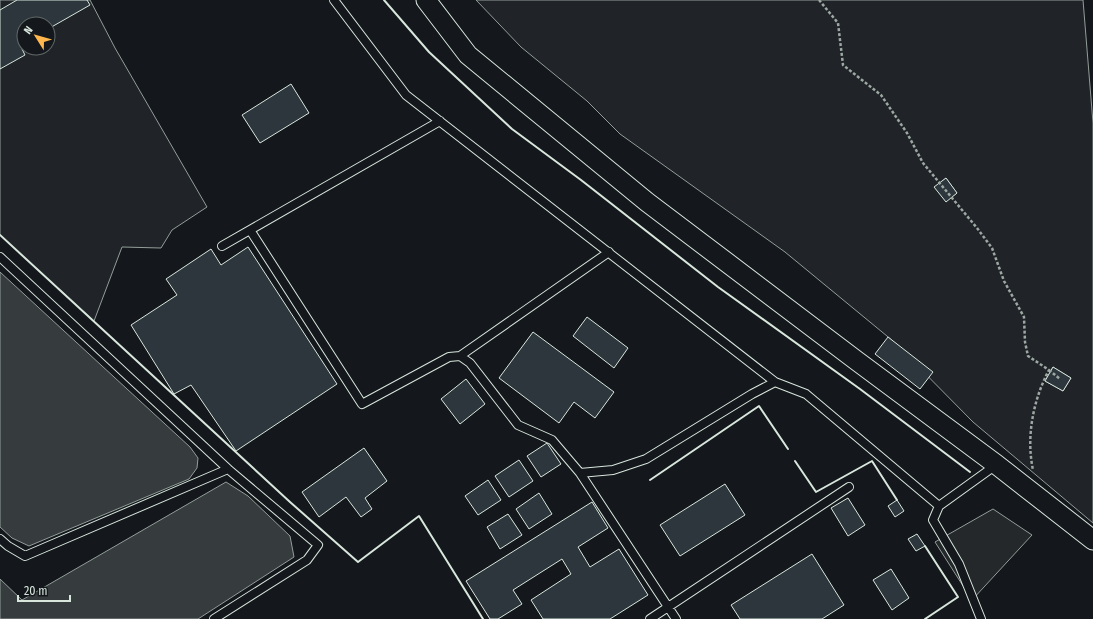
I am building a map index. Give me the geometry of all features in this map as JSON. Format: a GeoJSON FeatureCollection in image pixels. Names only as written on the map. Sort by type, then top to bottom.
{"type":"FeatureCollection","features":[{"type":"Feature","properties":{"kind":"street"},"geometry":{"type":"LineString","coordinates":[[426,0],[468,55],[647,202],[997,465],[1093,540]]}},
{"type":"Feature","properties":{"kind":"lane"},"geometry":{"type":"LineString","coordinates":[[334,0],[406,95],[775,382],[806,394],[939,506]]}},
{"type":"Feature","properties":{"kind":"lane"},"geometry":{"type":"LineString","coordinates":[[222,246],[440,121]]}},
{"type":"Feature","properties":{"kind":"lane"},"geometry":{"type":"LineString","coordinates":[[250,230],[362,404],[449,356],[460,356],[470,362],[518,425],[552,440],[580,473],[676,619]]}},
{"type":"Feature","properties":{"kind":"lane"},"geometry":{"type":"LineString","coordinates":[[460,356],[609,252]]}},
{"type":"Feature","properties":{"kind":"lane"},"geometry":{"type":"LineString","coordinates":[[0,257],[228,469],[318,546],[307,560],[214,619]]}},
{"type":"Feature","properties":{"kind":"lane"},"geometry":{"type":"LineString","coordinates":[[580,473],[613,470],[646,459],[752,394],[775,382]]}},
{"type":"Feature","properties":{"kind":"lane"},"geometry":{"type":"LineString","coordinates":[[981,619],[959,564],[934,520],[939,506],[997,465]]}},
{"type":"Feature","properties":{"kind":"lane"},"geometry":{"type":"LineString","coordinates":[[0,539],[8,546],[25,556],[228,469]]}},
{"type":"Feature","properties":{"kind":"lane"},"geometry":{"type":"LineString","coordinates":[[650,619],[849,487]]}},
{"type":"Feature","properties":{"kind":"path"},"geometry":{"type":"LineString","coordinates":[[819,0],[838,23],[843,65],[880,95],[907,132],[923,163],[992,248],[1004,281],[1024,317],[1025,342],[1028,356],[1060,379]]}},
{"type":"Feature","properties":{"kind":"path"},"geometry":{"type":"LineString","coordinates":[[1035,477],[1030,457],[1033,412],[1040,386],[1048,370]]}},
{"type":"Feature","properties":{"kind":"shaded area"},"geometry":{"type":"Polygon","coordinates":[[[0,0],[90,0],[115,48],[207,207],[172,230],[161,248],[122,247],[94,321],[0,235],[0,0]]]}},
{"type":"Feature","properties":{"kind":"shaded area"},"geometry":{"type":"Polygon","coordinates":[[[476,0],[1083,0],[1093,123],[1093,523],[973,422],[893,341],[785,252],[620,134],[587,101],[521,47],[476,0]],[[946,178],[935,187],[946,201],[957,193],[946,178]],[[1053,367],[1045,381],[1063,391],[1071,378],[1053,367]]]}},
{"type":"Feature","properties":{"kind":"shaded area"},"geometry":{"type":"Polygon","coordinates":[[[0,272],[190,447],[198,458],[197,468],[189,479],[29,546],[12,538],[0,527],[0,272]]]}},
{"type":"Feature","properties":{"kind":"shaded area"},"geometry":{"type":"Polygon","coordinates":[[[226,482],[248,496],[290,536],[294,557],[198,619],[0,619],[0,579],[22,600],[226,482]]]}},
{"type":"Feature","properties":{"kind":"shaded area"},"geometry":{"type":"Polygon","coordinates":[[[993,509],[1032,535],[972,600],[935,542],[993,509]]]}},
{"type":"Feature","properties":{"kind":"building"},"geometry":{"type":"Polygon","coordinates":[[[17,0],[87,0],[90,5],[56,24],[56,16],[16,16],[16,56],[23,56],[0,69],[0,10],[17,0]]]}},
{"type":"Feature","properties":{"kind":"building"},"geometry":{"type":"Polygon","coordinates":[[[291,84],[309,113],[260,143],[242,115],[291,84]]]}},
{"type":"Feature","properties":{"kind":"building"},"geometry":{"type":"Polygon","coordinates":[[[946,178],[957,193],[946,202],[934,187],[946,178]]]}},
{"type":"Feature","properties":{"kind":"building"},"geometry":{"type":"Polygon","coordinates":[[[248,247],[337,384],[236,451],[191,385],[174,394],[131,325],[177,295],[166,279],[211,249],[221,265],[248,247]]]}},
{"type":"Feature","properties":{"kind":"building"},"geometry":{"type":"Polygon","coordinates":[[[587,317],[628,348],[614,368],[573,336],[587,317]]]}},
{"type":"Feature","properties":{"kind":"building"},"geometry":{"type":"Polygon","coordinates":[[[533,332],[614,392],[595,418],[574,402],[559,423],[499,378],[533,332]]]}},
{"type":"Feature","properties":{"kind":"building"},"geometry":{"type":"Polygon","coordinates":[[[888,337],[933,372],[920,389],[875,354],[888,337]]]}},
{"type":"Feature","properties":{"kind":"building"},"geometry":{"type":"Polygon","coordinates":[[[1053,367],[1071,378],[1063,391],[1045,381],[1053,367]]]}},
{"type":"Feature","properties":{"kind":"building"},"geometry":{"type":"Polygon","coordinates":[[[466,379],[485,404],[460,424],[441,399],[466,379]]]}},
{"type":"Feature","properties":{"kind":"building"},"geometry":{"type":"Polygon","coordinates":[[[547,443],[561,464],[541,477],[527,456],[547,443]]]}},
{"type":"Feature","properties":{"kind":"building"},"geometry":{"type":"Polygon","coordinates":[[[364,448],[387,481],[365,498],[372,509],[361,517],[346,497],[319,517],[302,492],[364,448]]]}},
{"type":"Feature","properties":{"kind":"building"},"geometry":{"type":"Polygon","coordinates":[[[519,460],[533,481],[509,497],[495,476],[519,460]]]}},
{"type":"Feature","properties":{"kind":"building"},"geometry":{"type":"Polygon","coordinates":[[[488,480],[501,500],[478,515],[465,496],[488,480]]]}},
{"type":"Feature","properties":{"kind":"building"},"geometry":{"type":"Polygon","coordinates":[[[725,484],[745,515],[680,556],[660,525],[725,484]]]}},
{"type":"Feature","properties":{"kind":"building"},"geometry":{"type":"Polygon","coordinates":[[[539,493],[552,514],[529,529],[516,509],[539,493]]]}},
{"type":"Feature","properties":{"kind":"building"},"geometry":{"type":"Polygon","coordinates":[[[848,498],[865,525],[848,536],[831,508],[848,498]]]}},
{"type":"Feature","properties":{"kind":"building"},"geometry":{"type":"Polygon","coordinates":[[[897,500],[904,511],[895,517],[888,506],[897,500]]]}},
{"type":"Feature","properties":{"kind":"building"},"geometry":{"type":"Polygon","coordinates":[[[592,502],[608,528],[578,547],[590,567],[619,549],[648,595],[610,619],[543,619],[531,600],[571,574],[562,559],[513,590],[522,604],[498,619],[490,619],[466,581],[592,502]]]}},
{"type":"Feature","properties":{"kind":"building"},"geometry":{"type":"Polygon","coordinates":[[[508,514],[522,535],[500,549],[487,527],[508,514]]]}},
{"type":"Feature","properties":{"kind":"building"},"geometry":{"type":"Polygon","coordinates":[[[917,534],[925,546],[916,551],[908,539],[917,534]]]}},
{"type":"Feature","properties":{"kind":"building"},"geometry":{"type":"Polygon","coordinates":[[[812,554],[844,605],[822,619],[740,619],[731,605],[812,554]]]}},
{"type":"Feature","properties":{"kind":"building"},"geometry":{"type":"Polygon","coordinates":[[[891,569],[909,598],[892,610],[873,580],[891,569]]]}},
{"type":"Feature","properties":{"kind":"wall"},"geometry":{"type":"LineString","coordinates":[[384,0],[429,52],[512,129],[581,180],[718,287],[860,389],[970,472]]}},
{"type":"Feature","properties":{"kind":"wall"},"geometry":{"type":"LineString","coordinates":[[0,235],[290,502],[358,562],[419,516],[483,619]]}},
{"type":"Feature","properties":{"kind":"wall"},"geometry":{"type":"LineString","coordinates":[[650,480],[759,406],[788,449]]}},
{"type":"Feature","properties":{"kind":"wall"},"geometry":{"type":"LineString","coordinates":[[795,461],[816,492],[872,461],[897,500]]}},
{"type":"Feature","properties":{"kind":"wall"},"geometry":{"type":"LineString","coordinates":[[925,546],[958,597],[925,619]]}}]}
